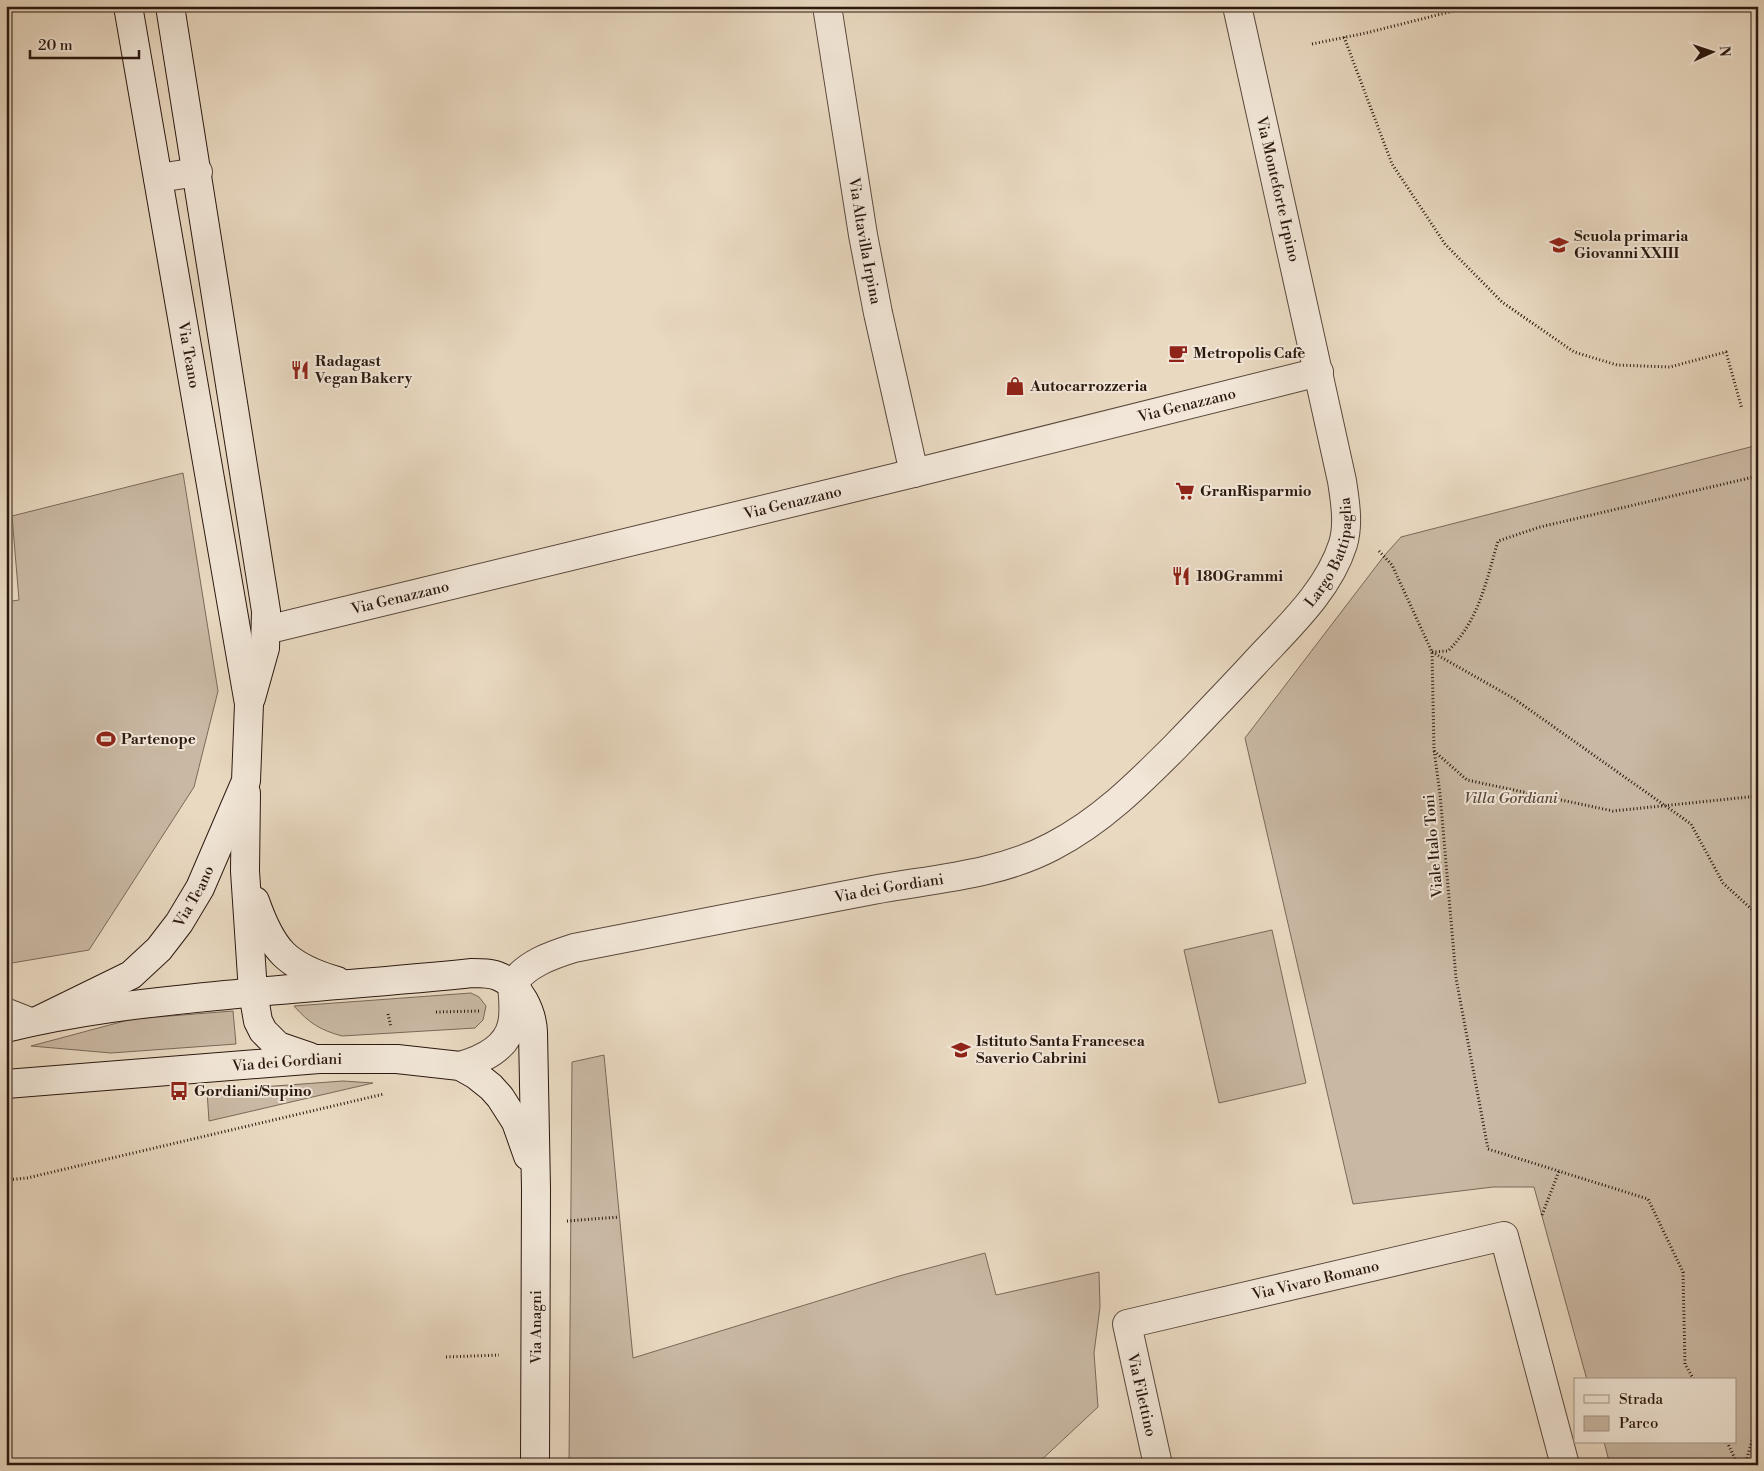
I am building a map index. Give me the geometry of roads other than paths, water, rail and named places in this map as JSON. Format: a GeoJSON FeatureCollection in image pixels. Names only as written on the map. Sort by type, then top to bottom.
{"type":"FeatureCollection","features":[{"type":"Feature","properties":{"kind":"street","name":"Via Teano"},"geometry":{"type":"LineString","coordinates":[[39,1020],[131,975],[143,966],[164,942],[179,923],[200,888],[246,782],[249,704],[128,6]]}},
{"type":"Feature","properties":{"kind":"street","name":"Via Teano"},"geometry":{"type":"LineString","coordinates":[[170,6],[264,592],[266,630],[261,665],[249,704]]}},
{"type":"Feature","properties":{"kind":"street","name":"Via Altavilla Irpina"},"geometry":{"type":"LineString","coordinates":[[827,6],[863,235],[880,322],[914,473]]}},
{"type":"Feature","properties":{"kind":"street","name":"Via Monteforte Irpino"},"geometry":{"type":"LineString","coordinates":[[1237,6],[1319,372]]}},
{"type":"Feature","properties":{"kind":"street"},"geometry":{"type":"LineString","coordinates":[[158,178],[198,172]]}},
{"type":"Feature","properties":{"kind":"street","name":"Via Genazzano"},"geometry":{"type":"LineString","coordinates":[[266,630],[914,473],[1319,372]]}},
{"type":"Feature","properties":{"kind":"street","name":"Largo Battipaglia"},"geometry":{"type":"LineString","coordinates":[[1221,700],[1304,608],[1322,584],[1335,562],[1343,543],[1346,516],[1342,481],[1319,372]]}},
{"type":"Feature","properties":{"kind":"street","name":"Via dei Gordiani"},"geometry":{"type":"LineString","coordinates":[[6,1084],[319,1059],[397,1059],[460,1066],[485,1057],[502,1043],[509,1033],[513,1018],[512,985],[522,973],[538,962],[574,948],[873,890],[987,870],[1033,855],[1070,836],[1105,813],[1137,785],[1221,700]]}},
{"type":"Feature","properties":{"kind":"street"},"geometry":{"type":"LineString","coordinates":[[246,782],[245,871],[253,992],[258,1021],[262,1031],[278,1046],[291,1052],[319,1059]]}},
{"type":"Feature","properties":{"kind":"street"},"geometry":{"type":"LineString","coordinates":[[245,871],[264,926],[272,942],[298,967],[314,975],[348,985]]}},
{"type":"Feature","properties":{"kind":"street"},"geometry":{"type":"LineString","coordinates":[[6,1028],[39,1020],[144,1003],[472,973],[487,973],[500,976],[512,985]]}},
{"type":"Feature","properties":{"kind":"street","name":"Via Anagni"},"geometry":{"type":"LineString","coordinates":[[512,985],[525,1002],[533,1024],[536,1188],[535,1465]]}},
{"type":"Feature","properties":{"kind":"street","name":"Via Anagni"},"geometry":{"type":"LineString","coordinates":[[460,1066],[476,1075],[491,1087],[500,1097],[516,1122],[524,1140],[536,1188]]}},
{"type":"Feature","properties":{"kind":"street","name":"Via Vivaro Romano"},"geometry":{"type":"LineString","coordinates":[[1127,1324],[1504,1236],[1565,1465]]}},
{"type":"Feature","properties":{"kind":"street","name":"Via Filettino"},"geometry":{"type":"LineString","coordinates":[[1127,1324],[1158,1465]]}},
{"type":"Feature","properties":{"kind":"lane"},"geometry":{"type":"LineString","coordinates":[[6,1007],[39,1020]]}},
{"type":"Feature","properties":{"kind":"place","name":"Scuola primaria Giovanni XXIII"},"geometry":{"type":"Point","coordinates":[1559,245]}},
{"type":"Feature","properties":{"kind":"place","name":"Metropolis Cafè"},"geometry":{"type":"Point","coordinates":[1178,353]}},
{"type":"Feature","properties":{"kind":"place","name":"Radagast Vegan Bakery"},"geometry":{"type":"Point","coordinates":[300,370]}},
{"type":"Feature","properties":{"kind":"place","name":"Autocarrozzeria"},"geometry":{"type":"Point","coordinates":[1015,386]}},
{"type":"Feature","properties":{"kind":"place","name":"GranRisparmio"},"geometry":{"type":"Point","coordinates":[1185,491]}},
{"type":"Feature","properties":{"kind":"place","name":"180Grammi"},"geometry":{"type":"Point","coordinates":[1181,576]}},
{"type":"Feature","properties":{"kind":"place","name":"Partenope"},"geometry":{"type":"Point","coordinates":[106,739]}},
{"type":"Feature","properties":{"kind":"place","name":"Istituto Santa Francesca Saverio Cabrini"},"geometry":{"type":"Point","coordinates":[961,1050]}},
{"type":"Feature","properties":{"kind":"place","name":"Gordiani/Supino"},"geometry":{"type":"Point","coordinates":[179,1091]}},
{"type":"Feature","properties":{"kind":"park label","name":"Villa Gordiani"},"geometry":{"type":"Point","coordinates":[1511,798]}}]}
